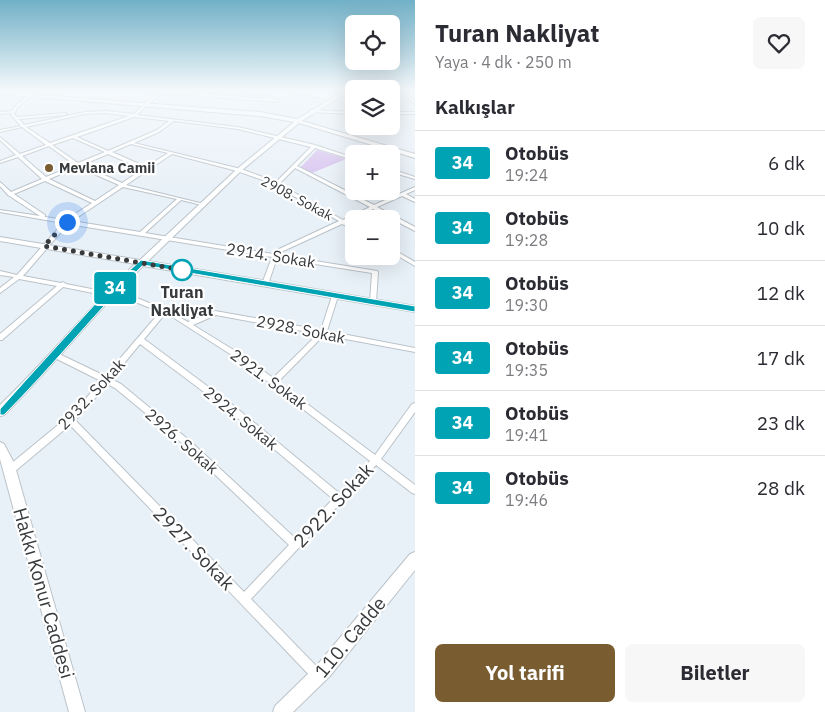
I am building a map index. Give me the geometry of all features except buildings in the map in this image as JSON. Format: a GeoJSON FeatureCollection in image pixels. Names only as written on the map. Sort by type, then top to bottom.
{"type":"FeatureCollection","features":[{"type":"Feature","properties":{"kind":"street"},"geometry":{"type":"LineString","coordinates":[[21,123],[78,165],[122,185],[202,204]]}},
{"type":"Feature","properties":{"kind":"street"},"geometry":{"type":"LineString","coordinates":[[0,131],[37,123]]}},
{"type":"Feature","properties":{"kind":"street"},"geometry":{"type":"LineString","coordinates":[[0,162],[115,123]]}},
{"type":"Feature","properties":{"kind":"street"},"geometry":{"type":"LineString","coordinates":[[10,194],[158,131],[169,123]]}},
{"type":"Feature","properties":{"kind":"street"},"geometry":{"type":"LineString","coordinates":[[199,123],[238,128],[314,146],[345,156]]}},
{"type":"Feature","properties":{"kind":"street"},"geometry":{"type":"LineString","coordinates":[[1,410],[110,293],[166,238],[239,170],[294,123]]}},
{"type":"Feature","properties":{"kind":"street"},"geometry":{"type":"LineString","coordinates":[[305,123],[415,156]]}},
{"type":"Feature","properties":{"kind":"street"},"geometry":{"type":"LineString","coordinates":[[0,138],[45,179],[95,203]]}},
{"type":"Feature","properties":{"kind":"street"},"geometry":{"type":"LineString","coordinates":[[74,138],[146,169]]}},
{"type":"Feature","properties":{"kind":"street","name":"2908. Sokak"},"geometry":{"type":"LineString","coordinates":[[131,143],[239,170],[277,184],[345,224]]}},
{"type":"Feature","properties":{"kind":"street"},"geometry":{"type":"LineString","coordinates":[[277,184],[314,146]]}},
{"type":"Feature","properties":{"kind":"street"},"geometry":{"type":"LineString","coordinates":[[0,291],[19,276],[67,222],[171,153]]}},
{"type":"Feature","properties":{"kind":"street"},"geometry":{"type":"LineString","coordinates":[[294,166],[415,229]]}},
{"type":"Feature","properties":{"kind":"street"},"geometry":{"type":"LineString","coordinates":[[400,173],[415,178]]}},
{"type":"Feature","properties":{"kind":"street"},"geometry":{"type":"LineString","coordinates":[[0,184],[10,194],[48,219]]}},
{"type":"Feature","properties":{"kind":"street"},"geometry":{"type":"LineString","coordinates":[[264,284],[275,255],[282,249],[415,188]]}},
{"type":"Feature","properties":{"kind":"street"},"geometry":{"type":"LineString","coordinates":[[402,194],[415,201]]}},
{"type":"Feature","properties":{"kind":"street"},"geometry":{"type":"LineString","coordinates":[[141,234],[180,199]]}},
{"type":"Feature","properties":{"kind":"street","name":"2914. Sokak"},"geometry":{"type":"LineString","coordinates":[[0,211],[375,272],[373,302]]}},
{"type":"Feature","properties":{"kind":"street"},"geometry":{"type":"LineString","coordinates":[[0,239],[415,309]]}},
{"type":"Feature","properties":{"kind":"street"},"geometry":{"type":"LineString","coordinates":[[400,255],[415,264]]}},
{"type":"Feature","properties":{"kind":"street","name":"2921. Sokak"},"geometry":{"type":"LineString","coordinates":[[0,273],[110,293],[135,299],[164,311],[230,349],[415,490]]}},
{"type":"Feature","properties":{"kind":"street"},"geometry":{"type":"LineString","coordinates":[[0,338],[63,284]]}},
{"type":"Feature","properties":{"kind":"street"},"geometry":{"type":"LineString","coordinates":[[274,381],[322,333],[335,296]]}},
{"type":"Feature","properties":{"kind":"street","name":"2932. Sokak"},"geometry":{"type":"LineString","coordinates":[[10,470],[70,420],[164,311]]}},
{"type":"Feature","properties":{"kind":"street","name":"2928. Sokak"},"geometry":{"type":"LineString","coordinates":[[188,324],[215,313],[415,350]]}},
{"type":"Feature","properties":{"kind":"street","name":"2924. Sokak"},"geometry":{"type":"LineString","coordinates":[[140,340],[231,408],[339,499]]}},
{"type":"Feature","properties":{"kind":"street","name":"2926. Sokak"},"geometry":{"type":"LineString","coordinates":[[55,354],[107,379],[126,393],[187,443],[296,545]]}},
{"type":"Feature","properties":{"kind":"street","name":"2922. Sokak"},"geometry":{"type":"LineString","coordinates":[[244,599],[376,460],[415,406]]}},
{"type":"Feature","properties":{"kind":"street","name":"2927. Sokak"},"geometry":{"type":"LineString","coordinates":[[70,420],[318,676]]}},
{"type":"Feature","properties":{"kind":"street","name":"Hakkı Konur Caddesi"},"geometry":{"type":"LineString","coordinates":[[0,446],[10,470],[77,712]]}},
{"type":"Feature","properties":{"kind":"street","name":"110. Cadde"},"geometry":{"type":"LineString","coordinates":[[281,712],[318,676],[413,566]]}},
{"type":"Feature","properties":{"kind":"shaded area"},"geometry":{"type":"Polygon","coordinates":[[[317,150],[345,159],[312,173],[300,168],[317,150]]]}},
{"type":"Feature","properties":{"kind":"bus line","name":"34"},"geometry":{"type":"LineString","coordinates":[[0,412],[30,383],[110,293],[141,263],[415,309]]}},
{"type":"Feature","properties":{"kind":"place","name":"Mevlana Camii"},"geometry":{"type":"Point","coordinates":[49,168]}},
{"type":"Feature","properties":{"kind":"place","name":"Turan Nakliyat"},"geometry":{"type":"Point","coordinates":[182,270]}},
{"type":"Feature","properties":{"kind":"route"},"geometry":{"type":"LineString","coordinates":[[67,222],[44,246],[182,270]]}}]}
